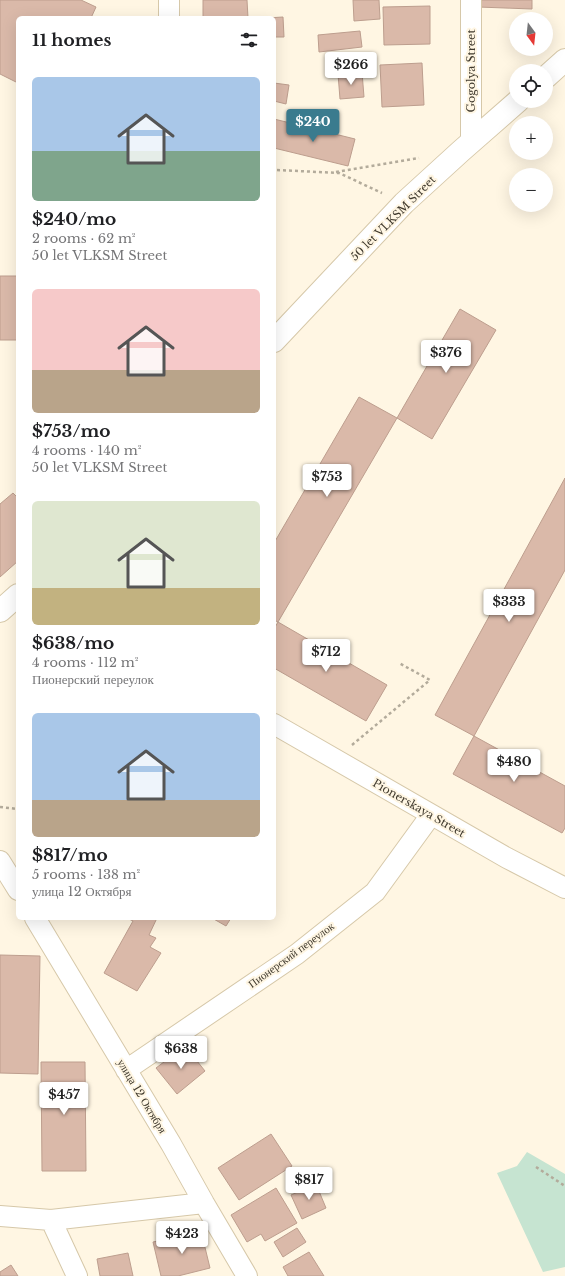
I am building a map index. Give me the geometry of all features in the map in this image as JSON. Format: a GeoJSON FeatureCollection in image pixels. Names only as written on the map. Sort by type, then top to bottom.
{"type":"FeatureCollection","features":[{"type":"Feature","properties":{"kind":"street"},"geometry":{"type":"LineString","coordinates":[[169,0],[169,16]]}},
{"type":"Feature","properties":{"kind":"street","name":"Gogolya Street"},"geometry":{"type":"LineString","coordinates":[[471,0],[471,142]]}},
{"type":"Feature","properties":{"kind":"street"},"geometry":{"type":"LineString","coordinates":[[553,71],[565,60]]}},
{"type":"Feature","properties":{"kind":"street","name":"50 let VLKSM Street"},"geometry":{"type":"LineString","coordinates":[[276,339],[404,204],[510,108]]}},
{"type":"Feature","properties":{"kind":"street"},"geometry":{"type":"LineString","coordinates":[[0,611],[16,598]]}},
{"type":"Feature","properties":{"kind":"street","name":"Pionerskaya Street"},"geometry":{"type":"LineString","coordinates":[[276,725],[507,858],[565,888]]}},
{"type":"Feature","properties":{"kind":"street","name":"Пионерский переулок"},"geometry":{"type":"LineString","coordinates":[[126,1070],[297,954],[375,892],[431,815]]}},
{"type":"Feature","properties":{"kind":"street"},"geometry":{"type":"LineString","coordinates":[[0,860],[16,887]]}},
{"type":"Feature","properties":{"kind":"street","name":"улица 12 Октября"},"geometry":{"type":"LineString","coordinates":[[36,920],[171,1144],[247,1276]]}},
{"type":"Feature","properties":{"kind":"street"},"geometry":{"type":"LineString","coordinates":[[0,1216],[51,1220],[204,1203]]}},
{"type":"Feature","properties":{"kind":"street"},"geometry":{"type":"LineString","coordinates":[[51,1220],[77,1276]]}},
{"type":"Feature","properties":{"kind":"path"},"geometry":{"type":"LineString","coordinates":[[330,172],[423,157]]}},
{"type":"Feature","properties":{"kind":"path"},"geometry":{"type":"LineString","coordinates":[[277,170],[339,173],[404,204]]}},
{"type":"Feature","properties":{"kind":"path"},"geometry":{"type":"LineString","coordinates":[[335,759],[430,680],[399,663]]}},
{"type":"Feature","properties":{"kind":"path"},"geometry":{"type":"LineString","coordinates":[[0,807],[16,808]]}},
{"type":"Feature","properties":{"kind":"path"},"geometry":{"type":"LineString","coordinates":[[536,1167],[565,1186]]}},
{"type":"Feature","properties":{"kind":"green space"},"geometry":{"type":"Polygon","coordinates":[[[527,1152],[565,1174],[565,1267],[543,1272],[497,1173],[517,1166],[527,1152]]]}},
{"type":"Feature","properties":{"kind":"building"},"geometry":{"type":"Polygon","coordinates":[[[0,0],[81,0],[96,7],[92,16],[16,16],[16,82],[0,74],[0,0]]]}},
{"type":"Feature","properties":{"kind":"building"},"geometry":{"type":"Polygon","coordinates":[[[203,0],[247,0],[248,16],[203,16],[203,0]]]}},
{"type":"Feature","properties":{"kind":"building"},"geometry":{"type":"Polygon","coordinates":[[[353,0],[379,0],[380,19],[354,21],[353,0]]]}},
{"type":"Feature","properties":{"kind":"building"},"geometry":{"type":"Polygon","coordinates":[[[478,0],[532,0],[532,9],[478,7],[478,0]]]}},
{"type":"Feature","properties":{"kind":"building"},"geometry":{"type":"Polygon","coordinates":[[[430,6],[430,44],[384,45],[383,7],[430,6]]]}},
{"type":"Feature","properties":{"kind":"building"},"geometry":{"type":"Polygon","coordinates":[[[276,17],[283,17],[284,37],[276,37],[276,17]]]}},
{"type":"Feature","properties":{"kind":"building"},"geometry":{"type":"Polygon","coordinates":[[[360,31],[362,47],[319,52],[318,35],[360,31]]]}},
{"type":"Feature","properties":{"kind":"building"},"geometry":{"type":"Polygon","coordinates":[[[422,63],[424,105],[382,107],[380,65],[422,63]]]}},
{"type":"Feature","properties":{"kind":"building"},"geometry":{"type":"Polygon","coordinates":[[[362,72],[364,97],[340,99],[338,74],[362,72]]]}},
{"type":"Feature","properties":{"kind":"building"},"geometry":{"type":"Polygon","coordinates":[[[276,83],[289,85],[286,104],[276,102],[276,83]]]}},
{"type":"Feature","properties":{"kind":"building"},"geometry":{"type":"Polygon","coordinates":[[[276,119],[355,139],[348,166],[276,148],[276,119]]]}},
{"type":"Feature","properties":{"kind":"building"},"geometry":{"type":"Polygon","coordinates":[[[0,276],[16,276],[16,340],[0,340],[0,276]]]}},
{"type":"Feature","properties":{"kind":"building"},"geometry":{"type":"Polygon","coordinates":[[[460,309],[496,330],[432,439],[397,418],[460,309]]]}},
{"type":"Feature","properties":{"kind":"building"},"geometry":{"type":"Polygon","coordinates":[[[359,397],[397,418],[278,622],[276,621],[276,540],[359,397]]]}},
{"type":"Feature","properties":{"kind":"building"},"geometry":{"type":"Polygon","coordinates":[[[565,478],[565,570],[474,736],[435,715],[565,478]]]}},
{"type":"Feature","properties":{"kind":"building"},"geometry":{"type":"Polygon","coordinates":[[[13,493],[16,496],[16,563],[0,577],[0,504],[13,493]]]}},
{"type":"Feature","properties":{"kind":"building"},"geometry":{"type":"Polygon","coordinates":[[[278,622],[387,685],[366,721],[276,669],[276,626],[278,622]]]}},
{"type":"Feature","properties":{"kind":"building"},"geometry":{"type":"Polygon","coordinates":[[[474,736],[565,786],[565,828],[562,833],[453,774],[474,736]]]}},
{"type":"Feature","properties":{"kind":"building"},"geometry":{"type":"Polygon","coordinates":[[[131,920],[156,920],[149,935],[156,938],[150,947],[161,953],[137,991],[104,973],[133,921],[131,920]]]}},
{"type":"Feature","properties":{"kind":"building"},"geometry":{"type":"Polygon","coordinates":[[[216,920],[230,920],[226,926],[216,920]]]}},
{"type":"Feature","properties":{"kind":"building"},"geometry":{"type":"Polygon","coordinates":[[[0,955],[40,956],[38,1074],[0,1073],[0,955]]]}},
{"type":"Feature","properties":{"kind":"building"},"geometry":{"type":"Polygon","coordinates":[[[185,1046],[205,1071],[177,1094],[156,1068],[185,1046]]]}},
{"type":"Feature","properties":{"kind":"building"},"geometry":{"type":"Polygon","coordinates":[[[41,1062],[85,1062],[86,1171],[42,1171],[41,1062]]]}},
{"type":"Feature","properties":{"kind":"building"},"geometry":{"type":"Polygon","coordinates":[[[271,1134],[292,1166],[239,1200],[218,1168],[271,1134]]]}},
{"type":"Feature","properties":{"kind":"building"},"geometry":{"type":"Polygon","coordinates":[[[316,1184],[326,1208],[302,1219],[291,1195],[316,1184]]]}},
{"type":"Feature","properties":{"kind":"building"},"geometry":{"type":"Polygon","coordinates":[[[276,1188],[297,1223],[265,1241],[261,1234],[247,1242],[231,1215],[276,1188]]]}},
{"type":"Feature","properties":{"kind":"building"},"geometry":{"type":"Polygon","coordinates":[[[297,1228],[306,1242],[283,1257],[274,1242],[297,1228]]]}},
{"type":"Feature","properties":{"kind":"building"},"geometry":{"type":"Polygon","coordinates":[[[201,1231],[210,1268],[178,1276],[161,1276],[153,1242],[201,1231]]]}},
{"type":"Feature","properties":{"kind":"building"},"geometry":{"type":"Polygon","coordinates":[[[309,1252],[324,1276],[288,1276],[283,1267],[309,1252]]]}},
{"type":"Feature","properties":{"kind":"building"},"geometry":{"type":"Polygon","coordinates":[[[128,1253],[133,1276],[100,1276],[97,1259],[128,1253]]]}},
{"type":"Feature","properties":{"kind":"building"},"geometry":{"type":"Polygon","coordinates":[[[11,1265],[18,1276],[0,1276],[0,1272],[11,1265]]]}}]}
